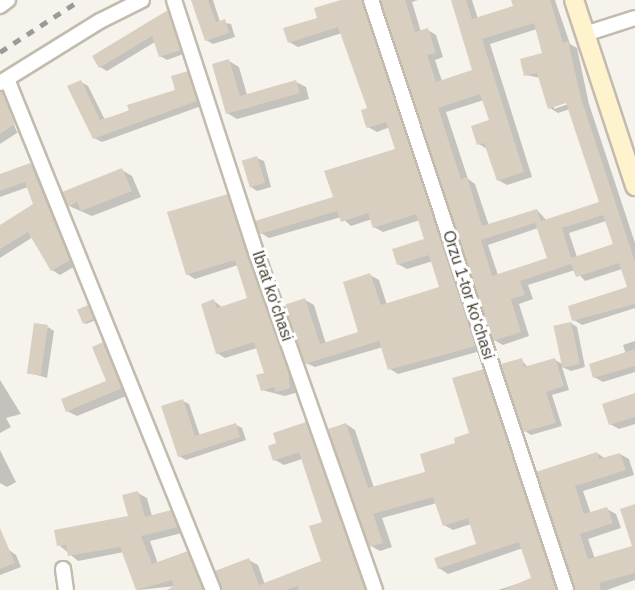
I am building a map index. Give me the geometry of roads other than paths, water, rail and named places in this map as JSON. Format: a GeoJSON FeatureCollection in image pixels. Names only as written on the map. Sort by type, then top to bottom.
{"type":"FeatureCollection","features":[{"type":"Feature","properties":{"kind":"main road"},"geometry":{"type":"LineString","coordinates":[[574,0],[635,184]]}},
{"type":"Feature","properties":{"kind":"street"},"geometry":{"type":"LineString","coordinates":[[0,6],[8,0]]}},
{"type":"Feature","properties":{"kind":"street"},"geometry":{"type":"LineString","coordinates":[[142,0],[100,21],[3,81],[213,590]]}},
{"type":"Feature","properties":{"kind":"street","name":"Ibrat koʻchasi"},"geometry":{"type":"LineString","coordinates":[[174,0],[257,255],[375,590]]}},
{"type":"Feature","properties":{"kind":"street","name":"Orzu 1-tor koʻchasi"},"geometry":{"type":"LineString","coordinates":[[371,0],[566,590]]}},
{"type":"Feature","properties":{"kind":"street"},"geometry":{"type":"LineString","coordinates":[[585,34],[635,18]]}},
{"type":"Feature","properties":{"kind":"street"},"geometry":{"type":"LineString","coordinates":[[63,569],[66,590]]}},
{"type":"Feature","properties":{"kind":"railway"},"geometry":{"type":"LineString","coordinates":[[0,52],[80,0]]}}]}
